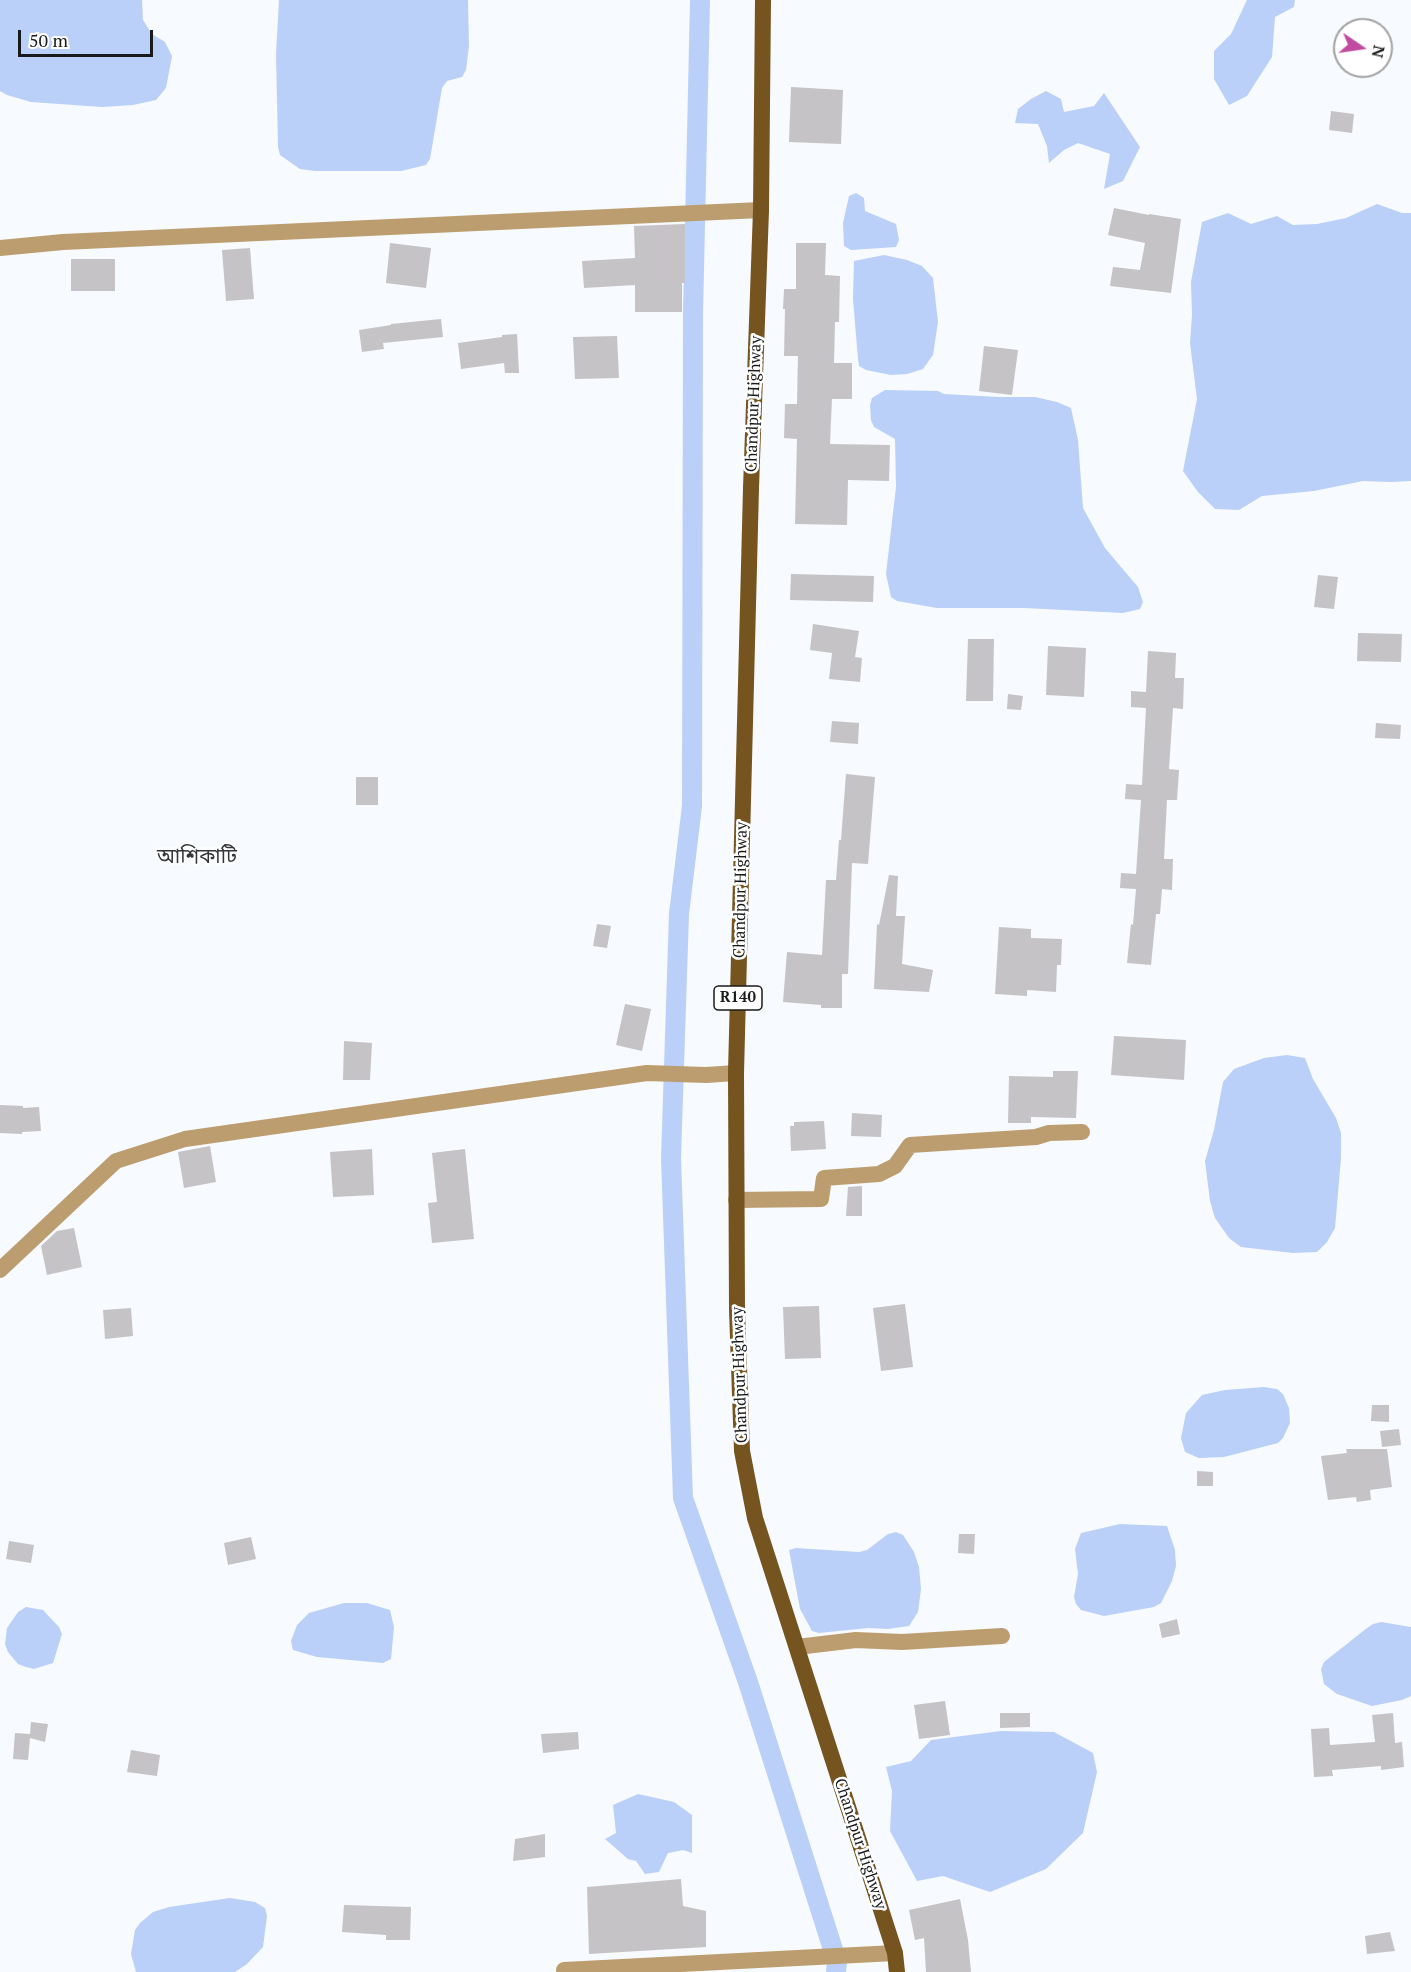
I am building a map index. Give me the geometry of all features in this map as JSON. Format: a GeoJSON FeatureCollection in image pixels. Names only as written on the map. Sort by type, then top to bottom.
{"type":"FeatureCollection","features":[{"type":"Feature","properties":{"kind":"main road","name":"Chandpur Highway"},"geometry":{"type":"LineString","coordinates":[[764,0],[761,210],[751,488],[736,1073],[736,1200],[742,1452],[755,1518],[895,1953],[897,1972]]}},
{"type":"Feature","properties":{"kind":"street"},"geometry":{"type":"LineString","coordinates":[[0,248],[63,242],[761,210]]}},
{"type":"Feature","properties":{"kind":"street"},"geometry":{"type":"LineString","coordinates":[[0,1270],[116,1161],[185,1139],[647,1073],[706,1075],[736,1073]]}},
{"type":"Feature","properties":{"kind":"street"},"geometry":{"type":"LineString","coordinates":[[736,1200],[821,1199],[824,1178],[879,1174],[896,1166],[910,1145],[1082,1132]]}},
{"type":"Feature","properties":{"kind":"street"},"geometry":{"type":"LineString","coordinates":[[796,1647],[856,1640],[902,1642],[1002,1636]]}},
{"type":"Feature","properties":{"kind":"street"},"geometry":{"type":"LineString","coordinates":[[564,1970],[895,1953]]}},
{"type":"Feature","properties":{"kind":"water"},"geometry":{"type":"Polygon","coordinates":[[[0,0],[142,0],[143,20],[152,34],[165,42],[172,56],[166,88],[156,100],[133,105],[102,107],[31,102],[7,95],[0,91],[0,0]]]}},
{"type":"Feature","properties":{"kind":"water"},"geometry":{"type":"Polygon","coordinates":[[[279,0],[468,0],[469,46],[466,70],[462,77],[447,81],[442,88],[430,159],[426,165],[401,171],[315,171],[300,169],[280,155],[276,54],[279,0]]]}},
{"type":"Feature","properties":{"kind":"water"},"geometry":{"type":"Polygon","coordinates":[[[1247,0],[1295,0],[1294,7],[1275,17],[1272,57],[1247,96],[1229,105],[1214,79],[1214,51],[1231,34],[1247,0]]]}},
{"type":"Feature","properties":{"kind":"water"},"geometry":{"type":"Polygon","coordinates":[[[1046,91],[1061,99],[1064,112],[1094,106],[1104,93],[1140,147],[1123,181],[1104,189],[1110,154],[1078,143],[1064,150],[1049,163],[1047,146],[1038,124],[1015,123],[1018,109],[1046,91]]]}},
{"type":"Feature","properties":{"kind":"water"},"geometry":{"type":"Polygon","coordinates":[[[856,193],[864,198],[865,211],[896,224],[899,240],[896,247],[851,250],[844,246],[843,223],[849,196],[856,193]]]}},
{"type":"Feature","properties":{"kind":"water"},"geometry":{"type":"Polygon","coordinates":[[[1377,204],[1402,213],[1411,213],[1411,481],[1363,481],[1314,491],[1262,496],[1239,510],[1215,509],[1198,492],[1183,471],[1197,399],[1190,343],[1191,282],[1202,222],[1228,213],[1251,224],[1277,216],[1293,225],[1317,224],[1346,218],[1377,204]]]}},
{"type":"Feature","properties":{"kind":"water"},"geometry":{"type":"Polygon","coordinates":[[[884,255],[922,266],[933,278],[938,322],[933,355],[923,369],[907,374],[891,375],[866,370],[859,366],[853,299],[854,261],[884,255]]]}},
{"type":"Feature","properties":{"kind":"water"},"geometry":{"type":"Polygon","coordinates":[[[885,390],[1035,397],[1071,408],[1078,440],[1083,508],[1105,548],[1138,587],[1143,602],[1140,609],[1123,613],[1024,608],[937,608],[897,601],[891,597],[886,574],[896,487],[895,439],[874,427],[870,405],[872,398],[885,390]]]}},
{"type":"Feature","properties":{"kind":"water"},"geometry":{"type":"Polygon","coordinates":[[[1287,1055],[1305,1058],[1313,1079],[1336,1118],[1341,1133],[1335,1228],[1327,1242],[1317,1252],[1293,1253],[1241,1247],[1229,1238],[1215,1218],[1210,1201],[1205,1161],[1214,1130],[1223,1082],[1234,1069],[1264,1058],[1287,1055]]]}},
{"type":"Feature","properties":{"kind":"water"},"geometry":{"type":"Polygon","coordinates":[[[1264,1387],[1277,1389],[1283,1394],[1289,1408],[1290,1423],[1278,1443],[1224,1457],[1199,1458],[1185,1452],[1181,1438],[1186,1413],[1202,1395],[1225,1390],[1264,1387]]]}},
{"type":"Feature","properties":{"kind":"water"},"geometry":{"type":"Polygon","coordinates":[[[1120,1524],[1167,1526],[1175,1550],[1176,1566],[1172,1581],[1161,1603],[1154,1607],[1104,1616],[1081,1610],[1074,1597],[1078,1574],[1075,1549],[1081,1533],[1120,1524]]]}},
{"type":"Feature","properties":{"kind":"water"},"geometry":{"type":"Polygon","coordinates":[[[896,1532],[903,1535],[914,1552],[919,1567],[921,1589],[918,1612],[909,1626],[819,1633],[812,1631],[800,1609],[789,1550],[796,1548],[859,1552],[867,1550],[888,1534],[896,1532]]]}},
{"type":"Feature","properties":{"kind":"water"},"geometry":{"type":"Polygon","coordinates":[[[344,1603],[367,1603],[390,1610],[394,1627],[391,1659],[383,1663],[317,1657],[293,1650],[291,1641],[297,1625],[309,1613],[344,1603]]]}},
{"type":"Feature","properties":{"kind":"water"},"geometry":{"type":"Polygon","coordinates":[[[26,1607],[43,1610],[59,1627],[62,1634],[53,1663],[34,1669],[18,1664],[8,1652],[5,1644],[7,1628],[18,1612],[26,1607]]]}},
{"type":"Feature","properties":{"kind":"water"},"geometry":{"type":"Polygon","coordinates":[[[1381,1622],[1411,1627],[1411,1696],[1372,1706],[1337,1694],[1324,1684],[1321,1669],[1324,1662],[1367,1628],[1381,1622]]]}},
{"type":"Feature","properties":{"kind":"water"},"geometry":{"type":"Polygon","coordinates":[[[1001,1731],[1054,1732],[1093,1753],[1097,1772],[1083,1833],[1046,1869],[990,1892],[943,1876],[917,1881],[890,1831],[892,1791],[886,1767],[911,1761],[931,1740],[1001,1731]]]}},
{"type":"Feature","properties":{"kind":"water"},"geometry":{"type":"Polygon","coordinates":[[[638,1794],[674,1802],[692,1815],[692,1853],[683,1850],[668,1853],[659,1872],[645,1874],[636,1861],[628,1859],[605,1839],[616,1833],[613,1805],[638,1794]]]}},
{"type":"Feature","properties":{"kind":"water"},"geometry":{"type":"Polygon","coordinates":[[[230,1898],[255,1902],[265,1908],[267,1916],[263,1947],[247,1964],[235,1972],[136,1972],[131,1954],[135,1930],[153,1912],[169,1907],[230,1898]]]}},
{"type":"Feature","properties":{"kind":"building"},"geometry":{"type":"Polygon","coordinates":[[[791,87],[843,90],[841,144],[789,142],[791,87]]]}},
{"type":"Feature","properties":{"kind":"building"},"geometry":{"type":"Polygon","coordinates":[[[1331,111],[1354,114],[1352,133],[1329,130],[1331,111]]]}},
{"type":"Feature","properties":{"kind":"building"},"geometry":{"type":"Polygon","coordinates":[[[1114,208],[1181,219],[1171,293],[1110,286],[1113,267],[1140,270],[1145,243],[1108,235],[1114,208]]]}},
{"type":"Feature","properties":{"kind":"building"},"geometry":{"type":"Polygon","coordinates":[[[685,224],[685,283],[682,283],[682,312],[635,312],[635,285],[584,288],[582,261],[635,258],[634,226],[685,224]]]}},
{"type":"Feature","properties":{"kind":"building"},"geometry":{"type":"Polygon","coordinates":[[[390,243],[431,248],[426,288],[386,283],[390,243]]]}},
{"type":"Feature","properties":{"kind":"building"},"geometry":{"type":"Polygon","coordinates":[[[796,243],[826,243],[825,275],[840,276],[839,322],[835,322],[834,363],[852,363],[852,399],[832,399],[830,444],[890,445],[889,481],[848,480],[847,525],[795,524],[797,439],[784,438],[785,404],[797,404],[798,356],[784,356],[785,309],[783,309],[784,289],[796,289],[796,243]]]}},
{"type":"Feature","properties":{"kind":"building"},"geometry":{"type":"Polygon","coordinates":[[[250,248],[254,299],[226,301],[222,250],[250,248]]]}},
{"type":"Feature","properties":{"kind":"building"},"geometry":{"type":"Polygon","coordinates":[[[71,259],[115,259],[115,291],[71,291],[71,259]]]}},
{"type":"Feature","properties":{"kind":"building"},"geometry":{"type":"Polygon","coordinates":[[[441,319],[443,337],[383,343],[384,349],[362,352],[359,330],[441,319]]]}},
{"type":"Feature","properties":{"kind":"building"},"geometry":{"type":"Polygon","coordinates":[[[517,334],[519,373],[505,373],[504,363],[461,369],[458,343],[517,334]]]}},
{"type":"Feature","properties":{"kind":"building"},"geometry":{"type":"Polygon","coordinates":[[[617,336],[619,378],[575,379],[573,337],[617,336]]]}},
{"type":"Feature","properties":{"kind":"building"},"geometry":{"type":"Polygon","coordinates":[[[984,346],[1018,350],[1012,395],[979,391],[984,346]]]}},
{"type":"Feature","properties":{"kind":"building"},"geometry":{"type":"Polygon","coordinates":[[[791,574],[874,576],[873,602],[790,600],[791,574]]]}},
{"type":"Feature","properties":{"kind":"building"},"geometry":{"type":"Polygon","coordinates":[[[1318,575],[1338,577],[1334,609],[1314,607],[1318,575]]]}},
{"type":"Feature","properties":{"kind":"building"},"geometry":{"type":"Polygon","coordinates":[[[813,624],[859,631],[855,657],[862,658],[860,682],[829,679],[832,653],[810,650],[813,624]]]}},
{"type":"Feature","properties":{"kind":"building"},"geometry":{"type":"Polygon","coordinates":[[[1358,633],[1402,634],[1401,662],[1357,661],[1358,633]]]}},
{"type":"Feature","properties":{"kind":"building"},"geometry":{"type":"Polygon","coordinates":[[[968,639],[994,639],[993,701],[966,701],[968,639]]]}},
{"type":"Feature","properties":{"kind":"building"},"geometry":{"type":"Polygon","coordinates":[[[1048,646],[1086,648],[1084,697],[1046,695],[1048,646]]]}},
{"type":"Feature","properties":{"kind":"building"},"geometry":{"type":"Polygon","coordinates":[[[1148,651],[1176,653],[1175,678],[1184,678],[1183,709],[1173,708],[1169,769],[1179,770],[1177,800],[1167,800],[1164,859],[1173,859],[1172,890],[1162,889],[1160,914],[1156,914],[1151,965],[1127,963],[1136,889],[1120,888],[1121,873],[1136,874],[1141,800],[1125,799],[1126,784],[1142,785],[1146,708],[1131,707],[1131,691],[1146,692],[1148,651]]]}},
{"type":"Feature","properties":{"kind":"building"},"geometry":{"type":"Polygon","coordinates":[[[1008,694],[1023,696],[1021,710],[1007,709],[1008,694]]]}},
{"type":"Feature","properties":{"kind":"building"},"geometry":{"type":"Polygon","coordinates":[[[832,721],[859,723],[858,744],[830,742],[832,721]]]}},
{"type":"Feature","properties":{"kind":"building"},"geometry":{"type":"Polygon","coordinates":[[[1376,723],[1401,725],[1400,739],[1375,738],[1376,723]]]}},
{"type":"Feature","properties":{"kind":"building"},"geometry":{"type":"Polygon","coordinates":[[[846,774],[875,777],[868,864],[852,863],[848,974],[842,974],[842,1008],[821,1008],[821,1005],[783,1002],[787,952],[822,955],[826,880],[836,880],[846,774]]]}},
{"type":"Feature","properties":{"kind":"building"},"geometry":{"type":"Polygon","coordinates":[[[356,777],[378,777],[378,805],[356,805],[356,777]]]}},
{"type":"Feature","properties":{"kind":"building"},"geometry":{"type":"Polygon","coordinates":[[[889,875],[898,876],[896,916],[905,916],[902,964],[933,970],[929,992],[874,989],[877,924],[879,925],[889,875]]]}},
{"type":"Feature","properties":{"kind":"building"},"geometry":{"type":"Polygon","coordinates":[[[597,924],[611,926],[607,948],[593,946],[597,924]]]}},
{"type":"Feature","properties":{"kind":"building"},"geometry":{"type":"Polygon","coordinates":[[[999,927],[1031,929],[1031,938],[1062,939],[1061,965],[1057,965],[1056,992],[1027,990],[1027,996],[995,994],[999,927]]]}},
{"type":"Feature","properties":{"kind":"building"},"geometry":{"type":"Polygon","coordinates":[[[625,1004],[651,1009],[642,1051],[616,1045],[625,1004]]]}},
{"type":"Feature","properties":{"kind":"building"},"geometry":{"type":"Polygon","coordinates":[[[1114,1036],[1186,1040],[1184,1080],[1111,1075],[1114,1036]]]}},
{"type":"Feature","properties":{"kind":"building"},"geometry":{"type":"Polygon","coordinates":[[[344,1041],[372,1043],[370,1080],[343,1080],[344,1041]]]}},
{"type":"Feature","properties":{"kind":"building"},"geometry":{"type":"Polygon","coordinates":[[[1053,1071],[1078,1071],[1076,1118],[1031,1117],[1031,1123],[1008,1123],[1009,1076],[1053,1077],[1053,1071]]]}},
{"type":"Feature","properties":{"kind":"building"},"geometry":{"type":"Polygon","coordinates":[[[0,1105],[23,1106],[23,1108],[39,1107],[41,1131],[22,1132],[22,1134],[0,1133],[0,1105]]]}},
{"type":"Feature","properties":{"kind":"building"},"geometry":{"type":"Polygon","coordinates":[[[852,1113],[882,1115],[881,1137],[851,1136],[852,1113]]]}},
{"type":"Feature","properties":{"kind":"building"},"geometry":{"type":"Polygon","coordinates":[[[824,1121],[826,1149],[791,1151],[790,1126],[794,1126],[794,1122],[824,1121]]]}},
{"type":"Feature","properties":{"kind":"building"},"geometry":{"type":"Polygon","coordinates":[[[210,1146],[216,1182],[184,1188],[178,1152],[210,1146]]]}},
{"type":"Feature","properties":{"kind":"building"},"geometry":{"type":"Polygon","coordinates":[[[372,1149],[374,1195],[333,1197],[330,1152],[372,1149]]]}},
{"type":"Feature","properties":{"kind":"building"},"geometry":{"type":"Polygon","coordinates":[[[465,1149],[474,1239],[432,1243],[428,1203],[437,1202],[432,1153],[465,1149]]]}},
{"type":"Feature","properties":{"kind":"building"},"geometry":{"type":"Polygon","coordinates":[[[862,1186],[862,1216],[846,1216],[848,1187],[862,1186]]]}},
{"type":"Feature","properties":{"kind":"building"},"geometry":{"type":"Polygon","coordinates":[[[74,1228],[82,1267],[47,1275],[41,1246],[57,1231],[74,1228]]]}},
{"type":"Feature","properties":{"kind":"building"},"geometry":{"type":"Polygon","coordinates":[[[905,1304],[913,1367],[881,1371],[873,1308],[905,1304]]]}},
{"type":"Feature","properties":{"kind":"building"},"geometry":{"type":"Polygon","coordinates":[[[819,1306],[821,1358],[785,1359],[783,1307],[819,1306]]]}},
{"type":"Feature","properties":{"kind":"building"},"geometry":{"type":"Polygon","coordinates":[[[131,1308],[133,1336],[105,1339],[103,1310],[131,1308]]]}},
{"type":"Feature","properties":{"kind":"building"},"geometry":{"type":"Polygon","coordinates":[[[1372,1405],[1389,1405],[1389,1422],[1371,1421],[1372,1405]]]}},
{"type":"Feature","properties":{"kind":"building"},"geometry":{"type":"Polygon","coordinates":[[[1399,1429],[1401,1445],[1382,1447],[1380,1431],[1399,1429]]]}},
{"type":"Feature","properties":{"kind":"building"},"geometry":{"type":"Polygon","coordinates":[[[1346,1449],[1387,1449],[1392,1487],[1370,1490],[1371,1500],[1357,1502],[1356,1497],[1328,1500],[1321,1456],[1347,1453],[1346,1449]]]}},
{"type":"Feature","properties":{"kind":"building"},"geometry":{"type":"Polygon","coordinates":[[[1197,1471],[1213,1472],[1213,1486],[1197,1486],[1197,1471]]]}},
{"type":"Feature","properties":{"kind":"building"},"geometry":{"type":"Polygon","coordinates":[[[959,1534],[975,1534],[974,1554],[958,1553],[959,1534]]]}},
{"type":"Feature","properties":{"kind":"building"},"geometry":{"type":"Polygon","coordinates":[[[251,1537],[256,1559],[228,1565],[224,1543],[251,1537]]]}},
{"type":"Feature","properties":{"kind":"building"},"geometry":{"type":"Polygon","coordinates":[[[9,1541],[34,1545],[31,1563],[6,1559],[9,1541]]]}},
{"type":"Feature","properties":{"kind":"building"},"geometry":{"type":"Polygon","coordinates":[[[1177,1619],[1180,1634],[1162,1638],[1159,1624],[1177,1619]]]}},
{"type":"Feature","properties":{"kind":"building"},"geometry":{"type":"Polygon","coordinates":[[[945,1701],[950,1735],[919,1739],[914,1705],[945,1701]]]}},
{"type":"Feature","properties":{"kind":"building"},"geometry":{"type":"Polygon","coordinates":[[[1000,1713],[1030,1713],[1030,1727],[1000,1728],[1000,1713]]]}},
{"type":"Feature","properties":{"kind":"building"},"geometry":{"type":"Polygon","coordinates":[[[1393,1713],[1395,1743],[1402,1742],[1404,1767],[1381,1770],[1381,1766],[1332,1770],[1333,1776],[1314,1777],[1311,1729],[1329,1728],[1330,1745],[1375,1742],[1372,1715],[1393,1713]]]}},
{"type":"Feature","properties":{"kind":"building"},"geometry":{"type":"Polygon","coordinates":[[[31,1722],[48,1724],[45,1742],[30,1738],[28,1760],[13,1759],[15,1733],[30,1734],[31,1722]]]}},
{"type":"Feature","properties":{"kind":"building"},"geometry":{"type":"Polygon","coordinates":[[[578,1732],[579,1749],[543,1753],[541,1734],[578,1732]]]}},
{"type":"Feature","properties":{"kind":"building"},"geometry":{"type":"Polygon","coordinates":[[[131,1750],[160,1755],[157,1776],[127,1772],[131,1750]]]}},
{"type":"Feature","properties":{"kind":"building"},"geometry":{"type":"Polygon","coordinates":[[[545,1834],[545,1857],[513,1861],[515,1839],[545,1834]]]}},
{"type":"Feature","properties":{"kind":"building"},"geometry":{"type":"Polygon","coordinates":[[[681,1879],[683,1906],[706,1911],[706,1947],[589,1954],[587,1887],[681,1879]]]}},
{"type":"Feature","properties":{"kind":"building"},"geometry":{"type":"Polygon","coordinates":[[[960,1899],[968,1940],[971,1972],[926,1972],[924,1938],[915,1940],[909,1910],[960,1899]]]}},
{"type":"Feature","properties":{"kind":"building"},"geometry":{"type":"Polygon","coordinates":[[[344,1905],[411,1907],[410,1940],[386,1940],[386,1935],[342,1932],[344,1905]]]}},
{"type":"Feature","properties":{"kind":"building"},"geometry":{"type":"Polygon","coordinates":[[[1390,1932],[1395,1951],[1367,1954],[1365,1936],[1390,1932]]]}},
{"type":"Feature","properties":{"kind":"waterway"},"geometry":{"type":"LineString","coordinates":[[700,0],[693,314],[692,806],[679,914],[671,1158],[683,1498],[748,1682],[837,1962],[836,1972]]}},
{"type":"Feature","properties":{"kind":"district","name":"আশিকাটি"},"geometry":{"type":"Point","coordinates":[197,857]}}]}
